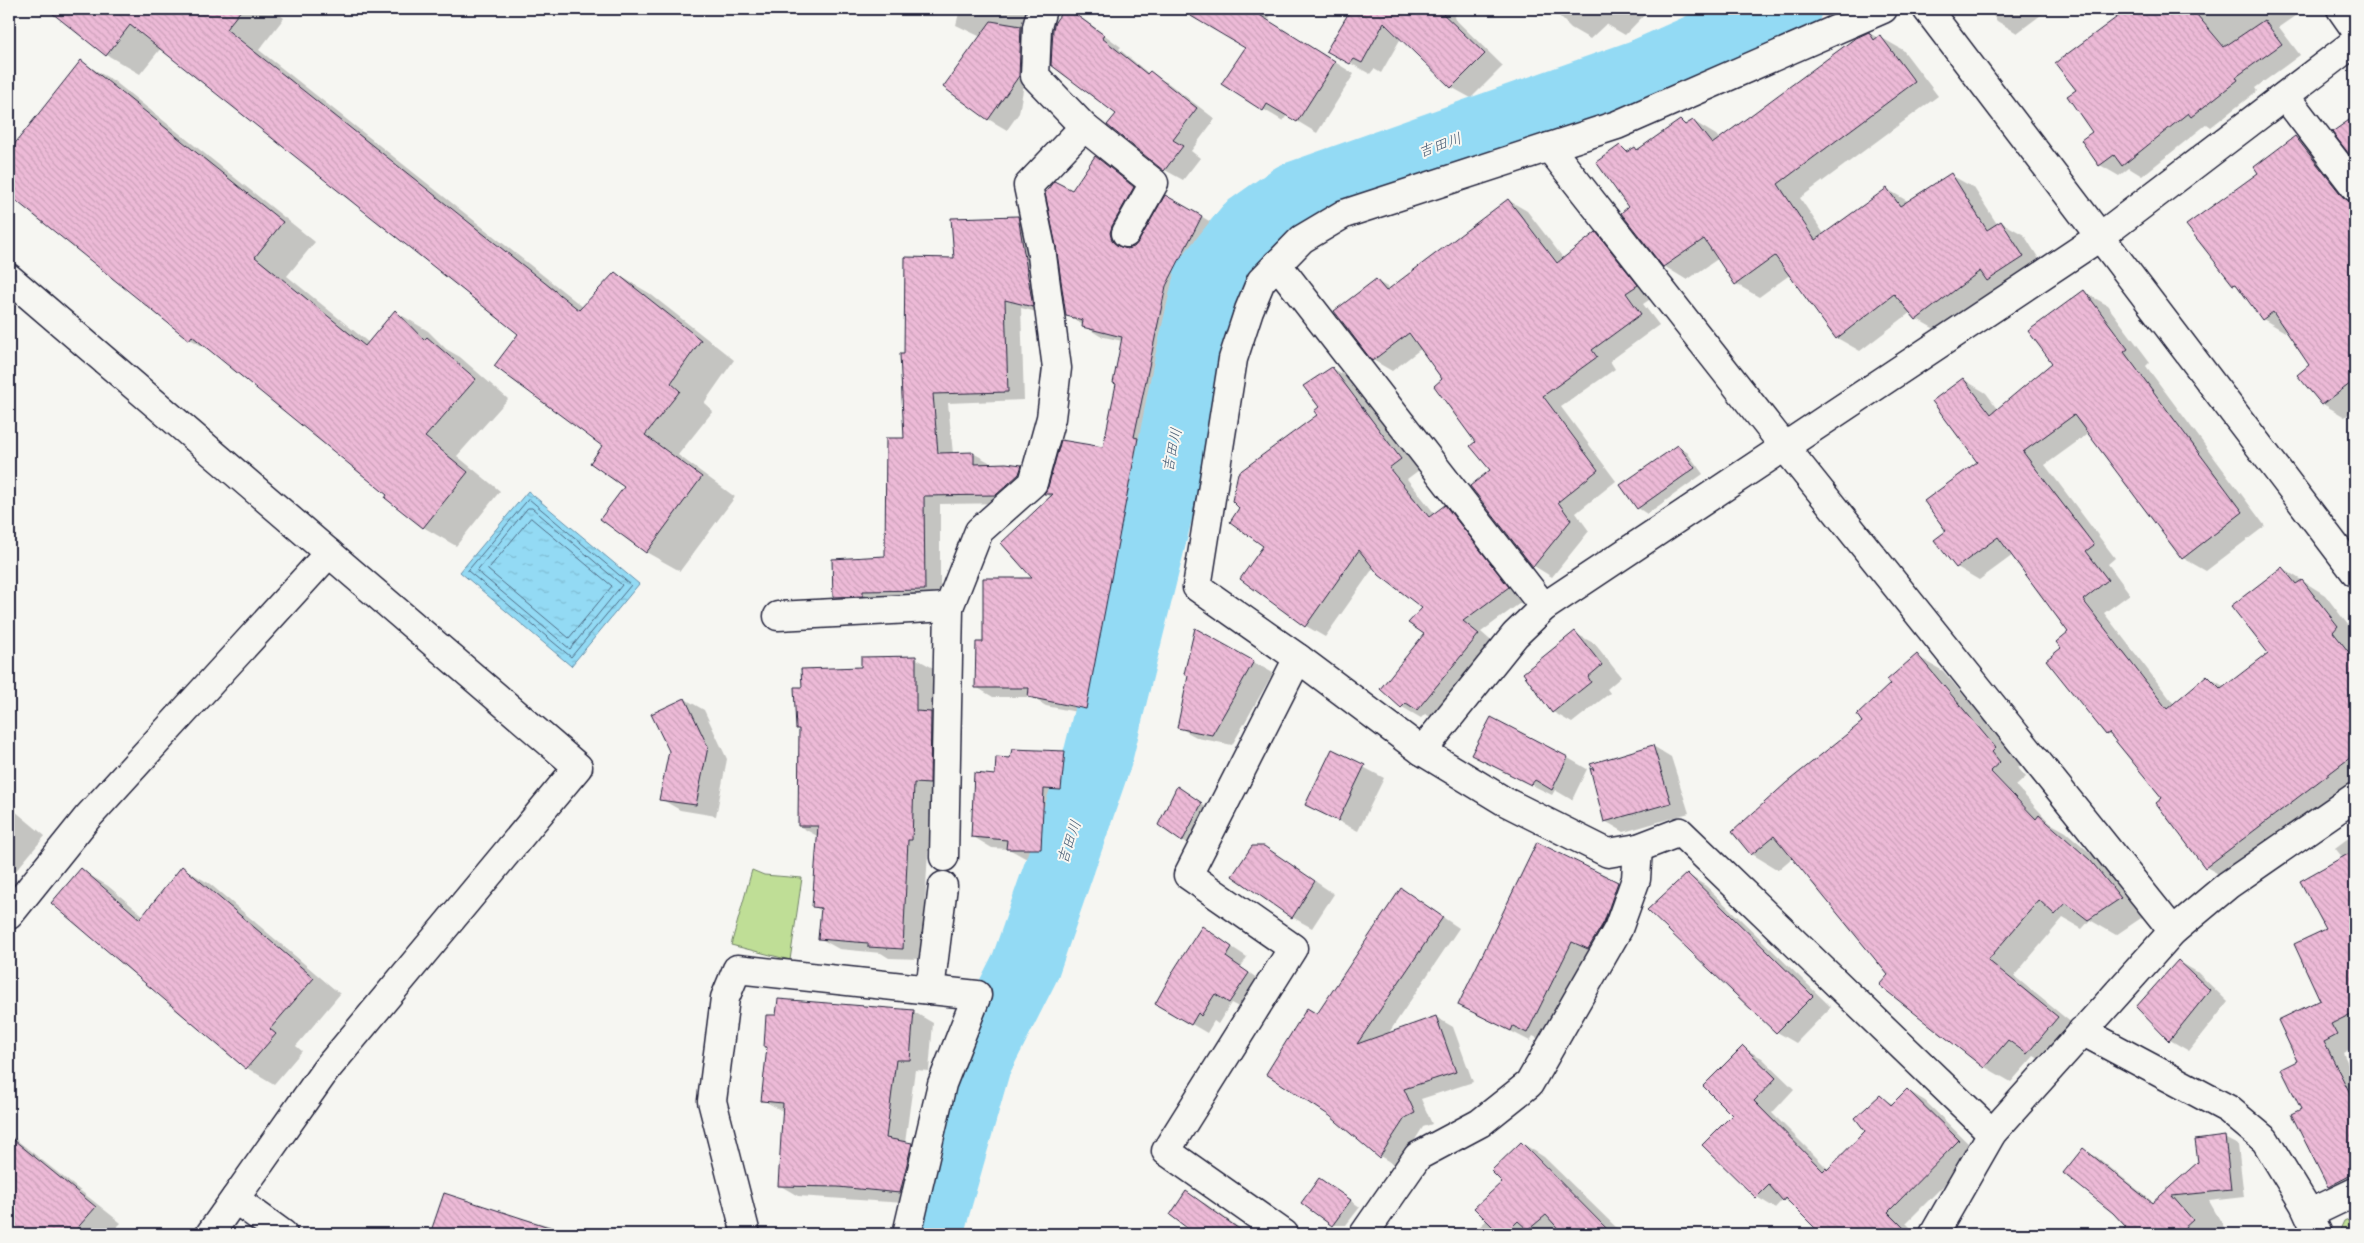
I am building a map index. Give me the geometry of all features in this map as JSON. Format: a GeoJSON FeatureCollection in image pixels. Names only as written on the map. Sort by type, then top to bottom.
{"type":"FeatureCollection","features":[{"type":"Feature","properties":{"kind":"street"},"geometry":{"type":"LineString","coordinates":[[1042,9],[1037,27],[1036,76],[1084,127],[1154,183],[1126,233]]}},
{"type":"Feature","properties":{"kind":"street"},"geometry":{"type":"LineString","coordinates":[[1883,9],[1616,124],[1344,214],[1302,239],[1261,281],[1248,310],[1233,359],[1197,587],[1298,658],[1422,751],[1504,801],[1608,853],[1638,848],[1680,832],[1992,1133]]}},
{"type":"Feature","properties":{"kind":"street"},"geometry":{"type":"LineString","coordinates":[[1927,9],[2355,572]]}},
{"type":"Feature","properties":{"kind":"street"},"geometry":{"type":"LineString","coordinates":[[2341,9],[2355,29]]}},
{"type":"Feature","properties":{"kind":"street"},"geometry":{"type":"LineString","coordinates":[[1422,751],[1515,635],[1544,608],[2101,236],[2355,42]]}},
{"type":"Feature","properties":{"kind":"street"},"geometry":{"type":"LineString","coordinates":[[2285,96],[2355,187]]}},
{"type":"Feature","properties":{"kind":"street"},"geometry":{"type":"LineString","coordinates":[[944,857],[949,607],[979,531],[1033,483],[1051,418],[1057,368],[1041,248],[1028,186],[1084,127]]}},
{"type":"Feature","properties":{"kind":"street"},"geometry":{"type":"LineString","coordinates":[[1549,147],[1784,446],[2173,931]]}},
{"type":"Feature","properties":{"kind":"street"},"geometry":{"type":"LineString","coordinates":[[1277,264],[1544,608]]}},
{"type":"Feature","properties":{"kind":"street"},"geometry":{"type":"LineString","coordinates":[[9,278],[578,766],[324,1072],[210,1234]]}},
{"type":"Feature","properties":{"kind":"street"},"geometry":{"type":"LineString","coordinates":[[9,915],[87,818],[329,553]]}},
{"type":"Feature","properties":{"kind":"street"},"geometry":{"type":"LineString","coordinates":[[778,616],[949,607]]}},
{"type":"Feature","properties":{"kind":"street"},"geometry":{"type":"LineString","coordinates":[[1284,1234],[1166,1151],[1292,948],[1188,875],[1298,658]]}},
{"type":"Feature","properties":{"kind":"street"},"geometry":{"type":"LineString","coordinates":[[1934,1234],[1992,1133],[2173,931],[2228,885],[2355,796]]}},
{"type":"Feature","properties":{"kind":"street"},"geometry":{"type":"LineString","coordinates":[[1364,1234],[1418,1156],[1480,1123],[1529,1084],[1618,929],[1636,879],[1638,848]]}},
{"type":"Feature","properties":{"kind":"street"},"geometry":{"type":"LineString","coordinates":[[930,990],[943,886]]}},
{"type":"Feature","properties":{"kind":"street"},"geometry":{"type":"LineString","coordinates":[[746,1234],[712,1101],[725,998],[737,969],[977,995],[942,1084],[907,1234]]}},
{"type":"Feature","properties":{"kind":"street"},"geometry":{"type":"LineString","coordinates":[[2082,1031],[2228,1109],[2265,1140],[2314,1224],[2355,1192]]}},
{"type":"Feature","properties":{"kind":"street"},"geometry":{"type":"LineString","coordinates":[[235,1199],[283,1234]]}},
{"type":"Feature","properties":{"kind":"green space"},"geometry":{"type":"Polygon","coordinates":[[[752,870],[764,875],[802,878],[790,960],[731,945],[752,870]]]}},
{"type":"Feature","properties":{"kind":"green space"},"geometry":{"type":"Polygon","coordinates":[[[2355,1216],[2355,1234],[2338,1234],[2344,1221],[2355,1216]]]}},
{"type":"Feature","properties":{"kind":"water"},"geometry":{"type":"Polygon","coordinates":[[[528,491],[639,584],[571,666],[460,572],[528,491]]]}},
{"type":"Feature","properties":{"kind":"building"},"geometry":{"type":"Polygon","coordinates":[[[47,9],[242,9],[226,29],[579,310],[615,272],[701,340],[671,383],[680,391],[645,435],[702,477],[646,553],[600,519],[624,487],[590,463],[602,446],[494,366],[518,334],[130,25],[106,56],[47,9]]]}},
{"type":"Feature","properties":{"kind":"building"},"geometry":{"type":"Polygon","coordinates":[[[1064,9],[1068,9],[1104,35],[1102,38],[1147,74],[1150,71],[1197,108],[1173,140],[1183,146],[1164,171],[1107,125],[1116,114],[1051,65],[1053,29],[1055,22],[1064,9]]]}},
{"type":"Feature","properties":{"kind":"building"},"geometry":{"type":"Polygon","coordinates":[[[1179,9],[1250,9],[1335,62],[1297,122],[1267,104],[1263,111],[1221,84],[1245,48],[1179,9]]]}},
{"type":"Feature","properties":{"kind":"building"},"geometry":{"type":"Polygon","coordinates":[[[1351,9],[1438,9],[1485,54],[1451,88],[1384,23],[1362,63],[1354,59],[1350,64],[1326,51],[1351,9]]]}},
{"type":"Feature","properties":{"kind":"building"},"geometry":{"type":"Polygon","coordinates":[[[2128,9],[2192,9],[2224,47],[2264,20],[2282,44],[2236,77],[2238,80],[2191,117],[2188,113],[2122,166],[2114,155],[2099,166],[2081,140],[2092,132],[2067,96],[2076,90],[2055,63],[2128,9]]]}},
{"type":"Feature","properties":{"kind":"building"},"geometry":{"type":"Polygon","coordinates":[[[991,21],[1021,26],[1019,76],[988,120],[943,87],[991,21]]]}},
{"type":"Feature","properties":{"kind":"building"},"geometry":{"type":"Polygon","coordinates":[[[1869,32],[1874,40],[1880,35],[1915,82],[1778,184],[1815,240],[1887,188],[1900,206],[1951,173],[1987,230],[2001,221],[2024,257],[1987,281],[1980,271],[1916,320],[1894,294],[1836,339],[1775,256],[1735,285],[1704,239],[1663,267],[1621,213],[1628,207],[1596,162],[1620,145],[1627,152],[1635,147],[1637,150],[1680,120],[1685,125],[1693,120],[1712,144],[1854,39],[1869,32]]]}},
{"type":"Feature","properties":{"kind":"building"},"geometry":{"type":"Polygon","coordinates":[[[81,60],[283,222],[255,257],[365,346],[395,310],[424,340],[427,337],[476,379],[425,437],[468,472],[423,528],[385,498],[387,495],[192,336],[189,340],[9,195],[9,151],[81,60]]]}},
{"type":"Feature","properties":{"kind":"building"},"geometry":{"type":"Polygon","coordinates":[[[2355,116],[2355,162],[2332,132],[2355,116]]]}},
{"type":"Feature","properties":{"kind":"building"},"geometry":{"type":"Polygon","coordinates":[[[2295,136],[2343,197],[2355,202],[2355,380],[2322,405],[2297,375],[2309,365],[2273,312],[2262,320],[2236,284],[2233,285],[2186,225],[2258,173],[2254,167],[2295,136]]]}},
{"type":"Feature","properties":{"kind":"building"},"geometry":{"type":"Polygon","coordinates":[[[1095,156],[1134,187],[1110,233],[1112,241],[1118,246],[1127,249],[1134,247],[1165,195],[1202,216],[1166,286],[1134,437],[1138,438],[1086,709],[1028,697],[1029,688],[975,688],[976,642],[983,642],[983,578],[1032,578],[1001,543],[1053,494],[1044,494],[1048,487],[1061,440],[1103,447],[1116,384],[1113,383],[1122,337],[1082,327],[1083,320],[1066,316],[1056,246],[1045,193],[1054,181],[1072,190],[1095,156]]]}},
{"type":"Feature","properties":{"kind":"building"},"geometry":{"type":"Polygon","coordinates":[[[1508,199],[1557,263],[1596,232],[1638,285],[1626,293],[1641,314],[1592,350],[1597,357],[1543,396],[1598,470],[1558,502],[1571,520],[1533,567],[1470,486],[1490,470],[1470,446],[1475,442],[1434,386],[1442,379],[1409,333],[1372,361],[1334,311],[1376,279],[1386,291],[1508,199]]]}},
{"type":"Feature","properties":{"kind":"building"},"geometry":{"type":"Polygon","coordinates":[[[1018,216],[1033,307],[1005,300],[1008,392],[933,394],[938,453],[974,452],[974,464],[1006,463],[1022,465],[1019,474],[996,495],[924,496],[925,590],[863,591],[863,596],[833,597],[832,559],[885,556],[886,438],[904,438],[900,354],[904,354],[905,257],[954,258],[951,218],[1018,216]]]}},
{"type":"Feature","properties":{"kind":"building"},"geometry":{"type":"Polygon","coordinates":[[[2084,290],[2128,349],[2124,352],[2243,512],[2182,559],[2074,415],[2023,452],[2094,545],[2086,551],[2108,580],[2083,600],[2167,709],[2207,675],[2221,689],[2268,653],[2231,606],[2282,567],[2296,584],[2302,580],[2338,626],[2333,632],[2355,660],[2355,754],[2205,868],[2156,803],[2162,798],[2109,733],[2106,735],[2046,660],[2061,648],[2056,642],[2068,632],[1998,537],[1956,568],[1934,540],[1946,531],[1924,501],[1977,462],[1932,401],[1963,378],[1991,414],[2052,363],[2028,331],[2084,290]]]}},
{"type":"Feature","properties":{"kind":"building"},"geometry":{"type":"Polygon","coordinates":[[[1332,367],[1401,459],[1389,468],[1429,517],[1445,505],[1509,587],[1463,621],[1479,634],[1417,710],[1406,703],[1401,708],[1380,689],[1424,634],[1408,623],[1422,608],[1379,575],[1359,550],[1305,627],[1240,579],[1263,546],[1230,522],[1239,508],[1232,501],[1238,473],[1317,415],[1314,411],[1319,407],[1303,386],[1332,367]]]}},
{"type":"Feature","properties":{"kind":"building"},"geometry":{"type":"Polygon","coordinates":[[[1678,445],[1695,468],[1637,509],[1620,485],[1678,445]]]}},
{"type":"Feature","properties":{"kind":"building"},"geometry":{"type":"Polygon","coordinates":[[[1195,628],[1254,661],[1212,735],[1177,728],[1188,676],[1184,674],[1195,628]]]}},
{"type":"Feature","properties":{"kind":"building"},"geometry":{"type":"Polygon","coordinates":[[[1575,631],[1602,665],[1588,677],[1591,682],[1552,713],[1523,673],[1575,631]]]}},
{"type":"Feature","properties":{"kind":"building"},"geometry":{"type":"Polygon","coordinates":[[[1917,654],[1996,748],[1992,752],[2000,762],[1990,771],[2036,819],[2039,815],[2090,860],[2121,898],[2088,920],[2066,903],[2055,915],[2039,900],[1988,960],[2058,1017],[2027,1054],[2008,1040],[1984,1068],[1879,985],[1888,975],[1774,836],[1751,855],[1732,832],[1786,783],[1862,722],[1857,715],[1890,684],[1887,680],[1917,654]]]}},
{"type":"Feature","properties":{"kind":"building"},"geometry":{"type":"Polygon","coordinates":[[[916,656],[916,711],[931,712],[930,784],[914,783],[912,840],[908,840],[903,949],[868,947],[868,943],[818,939],[821,908],[812,907],[818,826],[798,826],[799,729],[796,729],[794,687],[802,687],[801,669],[861,667],[861,657],[916,656]]]}},
{"type":"Feature","properties":{"kind":"building"},"geometry":{"type":"Polygon","coordinates":[[[685,698],[708,747],[696,805],[659,800],[669,751],[651,714],[685,698]]]}},
{"type":"Feature","properties":{"kind":"building"},"geometry":{"type":"Polygon","coordinates":[[[1491,717],[1568,757],[1552,790],[1535,780],[1531,785],[1471,755],[1491,717]]]}},
{"type":"Feature","properties":{"kind":"building"},"geometry":{"type":"Polygon","coordinates":[[[1653,745],[1671,803],[1604,822],[1590,768],[1594,770],[1590,764],[1653,745]]]}},
{"type":"Feature","properties":{"kind":"building"},"geometry":{"type":"Polygon","coordinates":[[[1012,749],[1065,751],[1061,790],[1044,789],[1041,849],[1006,849],[1007,840],[971,837],[974,773],[995,775],[996,757],[1010,758],[1012,749]]]}},
{"type":"Feature","properties":{"kind":"building"},"geometry":{"type":"Polygon","coordinates":[[[1332,749],[1365,765],[1338,821],[1305,805],[1332,749]]]}},
{"type":"Feature","properties":{"kind":"building"},"geometry":{"type":"Polygon","coordinates":[[[1177,786],[1202,803],[1182,842],[1158,825],[1177,786]]]}},
{"type":"Feature","properties":{"kind":"building"},"geometry":{"type":"Polygon","coordinates":[[[1537,842],[1618,882],[1604,922],[1588,949],[1572,942],[1527,1033],[1513,1026],[1511,1031],[1458,1005],[1537,842]]]}},
{"type":"Feature","properties":{"kind":"building"},"geometry":{"type":"Polygon","coordinates":[[[1252,846],[1264,846],[1315,881],[1292,918],[1232,876],[1252,846]]]}},
{"type":"Feature","properties":{"kind":"building"},"geometry":{"type":"Polygon","coordinates":[[[2355,850],[2355,1012],[2331,1024],[2337,1035],[2324,1042],[2355,1103],[2355,1173],[2328,1187],[2291,1114],[2301,1109],[2281,1069],[2297,1061],[2278,1020],[2320,1000],[2294,944],[2326,929],[2300,881],[2355,850]]]}},
{"type":"Feature","properties":{"kind":"building"},"geometry":{"type":"Polygon","coordinates":[[[182,866],[314,978],[270,1029],[276,1034],[246,1069],[51,903],[81,868],[140,919],[182,866]]]}},
{"type":"Feature","properties":{"kind":"building"},"geometry":{"type":"Polygon","coordinates":[[[1687,873],[1813,996],[1776,1033],[1647,910],[1687,873]]]}},
{"type":"Feature","properties":{"kind":"building"},"geometry":{"type":"Polygon","coordinates":[[[1401,888],[1443,917],[1357,1044],[1436,1016],[1456,1072],[1404,1089],[1415,1113],[1405,1118],[1379,1158],[1330,1116],[1266,1074],[1307,1008],[1317,1014],[1401,888]]]}},
{"type":"Feature","properties":{"kind":"building"},"geometry":{"type":"Polygon","coordinates":[[[1202,926],[1232,947],[1226,957],[1249,973],[1229,1003],[1215,994],[1201,1016],[1198,1013],[1191,1025],[1155,1004],[1202,926]]]}},
{"type":"Feature","properties":{"kind":"building"},"geometry":{"type":"Polygon","coordinates":[[[2178,960],[2210,990],[2169,1041],[2136,1007],[2178,960]]]}},
{"type":"Feature","properties":{"kind":"building"},"geometry":{"type":"Polygon","coordinates":[[[778,999],[914,1010],[910,1060],[896,1060],[886,1138],[912,1143],[900,1193],[838,1187],[778,1186],[783,1103],[761,1101],[767,1047],[764,1047],[766,1015],[776,1015],[778,999]]]}},
{"type":"Feature","properties":{"kind":"building"},"geometry":{"type":"Polygon","coordinates":[[[1743,1046],[1776,1078],[1754,1101],[1823,1171],[1826,1168],[1827,1170],[1865,1131],[1855,1118],[1880,1095],[1891,1105],[1907,1089],[1959,1140],[1888,1212],[1910,1234],[1821,1234],[1785,1198],[1783,1201],[1769,1185],[1756,1198],[1702,1145],[1732,1115],[1703,1086],[1743,1046]]]}},
{"type":"Feature","properties":{"kind":"building"},"geometry":{"type":"Polygon","coordinates":[[[9,1136],[96,1207],[72,1234],[9,1234],[9,1136]]]}},
{"type":"Feature","properties":{"kind":"building"},"geometry":{"type":"Polygon","coordinates":[[[2225,1136],[2231,1190],[2172,1196],[2193,1220],[2184,1228],[2192,1234],[2118,1234],[2126,1227],[2113,1213],[2063,1173],[2083,1148],[2152,1203],[2198,1162],[2195,1140],[2225,1136]]]}},
{"type":"Feature","properties":{"kind":"building"},"geometry":{"type":"Polygon","coordinates":[[[1521,1142],[1612,1234],[1563,1234],[1546,1215],[1528,1230],[1518,1221],[1505,1234],[1500,1234],[1474,1208],[1502,1182],[1491,1171],[1521,1142]]]}},
{"type":"Feature","properties":{"kind":"building"},"geometry":{"type":"Polygon","coordinates":[[[1319,1178],[1351,1200],[1332,1226],[1301,1203],[1319,1178]]]}},
{"type":"Feature","properties":{"kind":"building"},"geometry":{"type":"Polygon","coordinates":[[[1186,1191],[1246,1234],[1195,1234],[1170,1215],[1186,1191]]]}},
{"type":"Feature","properties":{"kind":"building"},"geometry":{"type":"Polygon","coordinates":[[[444,1193],[552,1228],[551,1234],[430,1234],[444,1193]]]}},
{"type":"Feature","properties":{"kind":"waterway","name":"吉田川"},"geometry":{"type":"LineString","coordinates":[[928,1234],[977,1062],[1025,967],[1098,756],[1164,489],[1186,376],[1208,279],[1248,229],[1293,197],[1643,73],[1787,9]]}}]}
